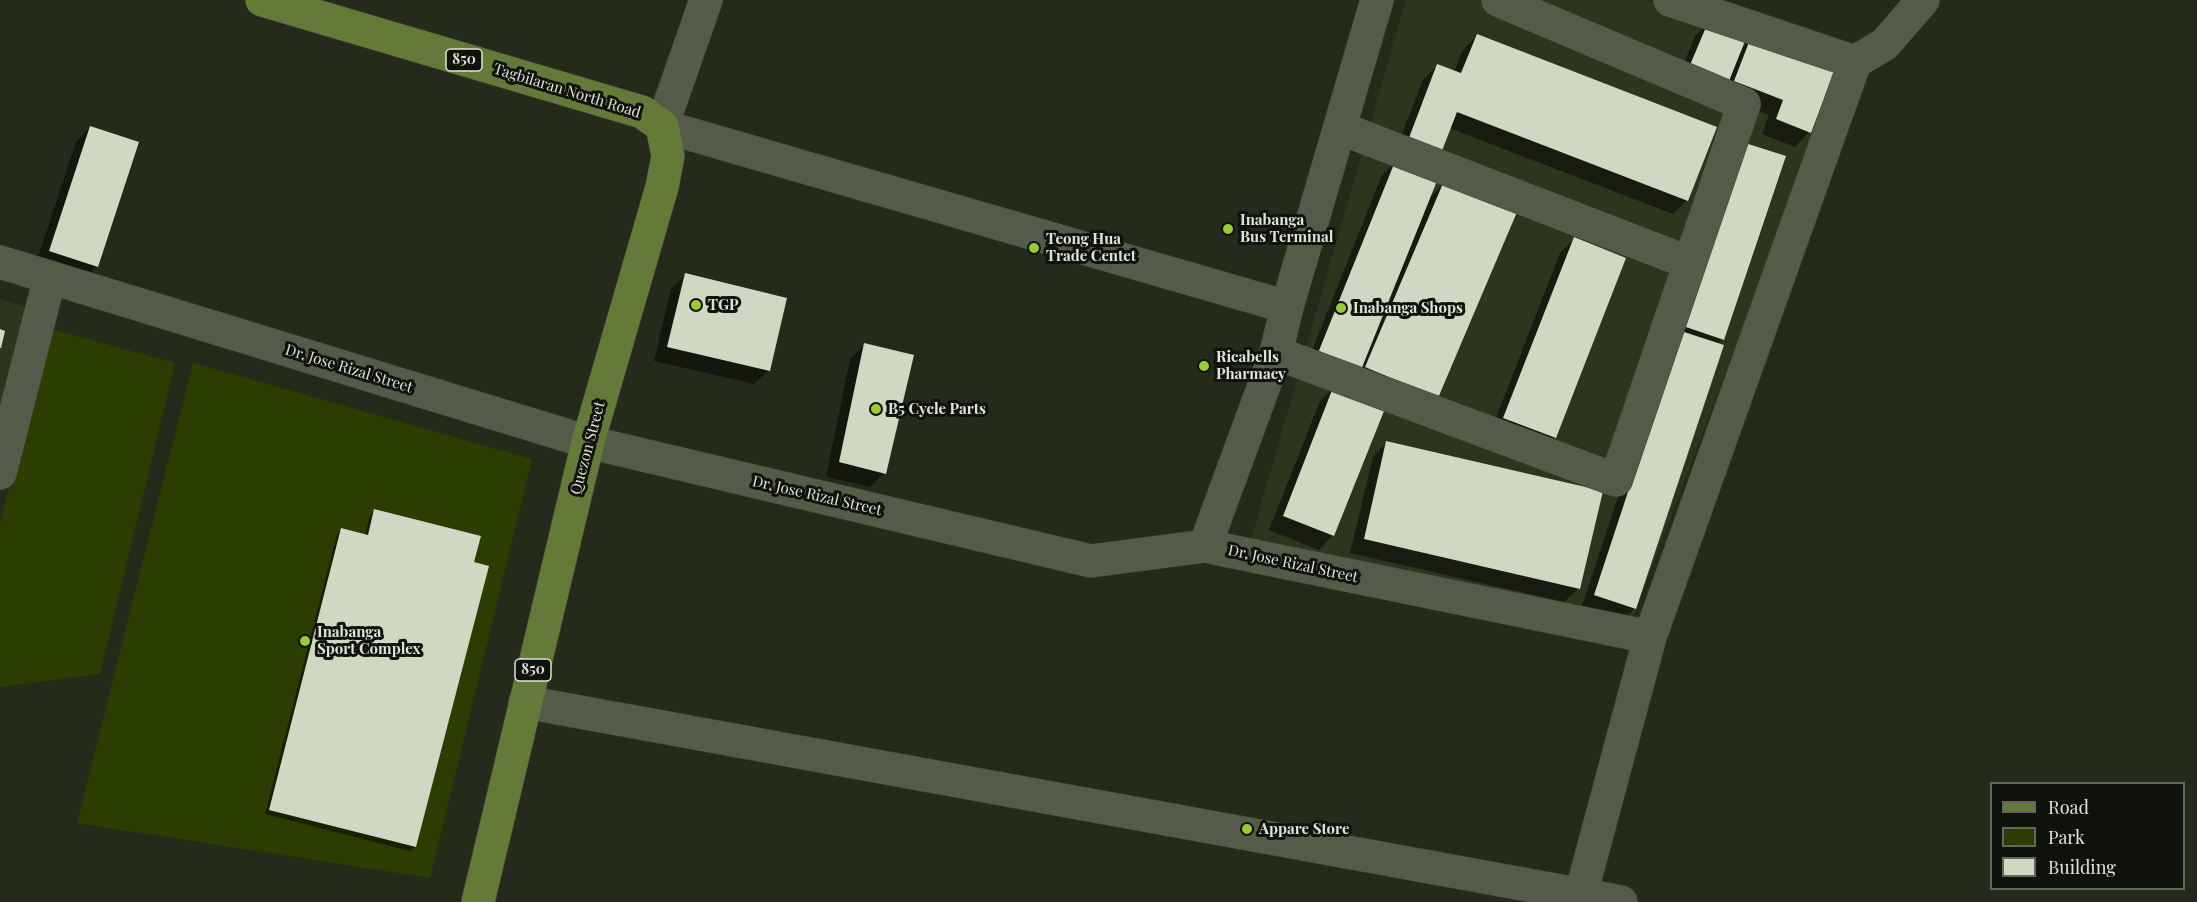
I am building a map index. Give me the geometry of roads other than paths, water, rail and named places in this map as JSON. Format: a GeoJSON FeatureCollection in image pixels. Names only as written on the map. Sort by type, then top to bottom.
{"type":"FeatureCollection","features":[{"type":"Feature","properties":{"kind":"main road","name":"Tagbilaran North Road"},"geometry":{"type":"LineString","coordinates":[[262,0],[642,112],[662,126]]}},
{"type":"Feature","properties":{"kind":"main road","name":"Quezon Street"},"geometry":{"type":"LineString","coordinates":[[478,900],[588,442],[662,187],[668,156],[662,126]]}},
{"type":"Feature","properties":{"kind":"street"},"geometry":{"type":"LineString","coordinates":[[706,0],[662,126],[1287,307]]}},
{"type":"Feature","properties":{"kind":"street"},"geometry":{"type":"LineString","coordinates":[[1205,546],[1276,353],[1287,307],[1377,0]]}},
{"type":"Feature","properties":{"kind":"street"},"geometry":{"type":"LineString","coordinates":[[1276,353],[1617,480],[1744,104],[1498,0]]}},
{"type":"Feature","properties":{"kind":"street"},"geometry":{"type":"LineString","coordinates":[[1671,0],[1855,62]]}},
{"type":"Feature","properties":{"kind":"street"},"geometry":{"type":"LineString","coordinates":[[1581,894],[1650,637],[1855,62],[1885,44],[1923,0]]}},
{"type":"Feature","properties":{"kind":"street"},"geometry":{"type":"LineString","coordinates":[[1340,128],[1690,263]]}},
{"type":"Feature","properties":{"kind":"street","name":"Dr. Jose Rizal Street"},"geometry":{"type":"LineString","coordinates":[[0,262],[588,442],[1091,561],[1205,546],[1650,637]]}},
{"type":"Feature","properties":{"kind":"street"},"geometry":{"type":"LineString","coordinates":[[0,473],[50,277]]}},
{"type":"Feature","properties":{"kind":"street"},"geometry":{"type":"LineString","coordinates":[[525,702],[1621,902]]}},
{"type":"Feature","properties":{"kind":"place","name":"Inabanga Bus Terminal"},"geometry":{"type":"Point","coordinates":[1228,229]}},
{"type":"Feature","properties":{"kind":"place","name":"Teong Hua Trade Centet"},"geometry":{"type":"Point","coordinates":[1034,248]}},
{"type":"Feature","properties":{"kind":"place","name":"TGP"},"geometry":{"type":"Point","coordinates":[696,305]}},
{"type":"Feature","properties":{"kind":"place","name":"Inabanga Shops"},"geometry":{"type":"Point","coordinates":[1341,308]}},
{"type":"Feature","properties":{"kind":"place","name":"Ricabells Pharmacy"},"geometry":{"type":"Point","coordinates":[1204,366]}},
{"type":"Feature","properties":{"kind":"place","name":"B5 Cycle Parts"},"geometry":{"type":"Point","coordinates":[876,409]}},
{"type":"Feature","properties":{"kind":"place","name":"Inabanga Sport Complex"},"geometry":{"type":"Point","coordinates":[305,641]}},
{"type":"Feature","properties":{"kind":"place","name":"Appare Store"},"geometry":{"type":"Point","coordinates":[1247,829]}}]}
